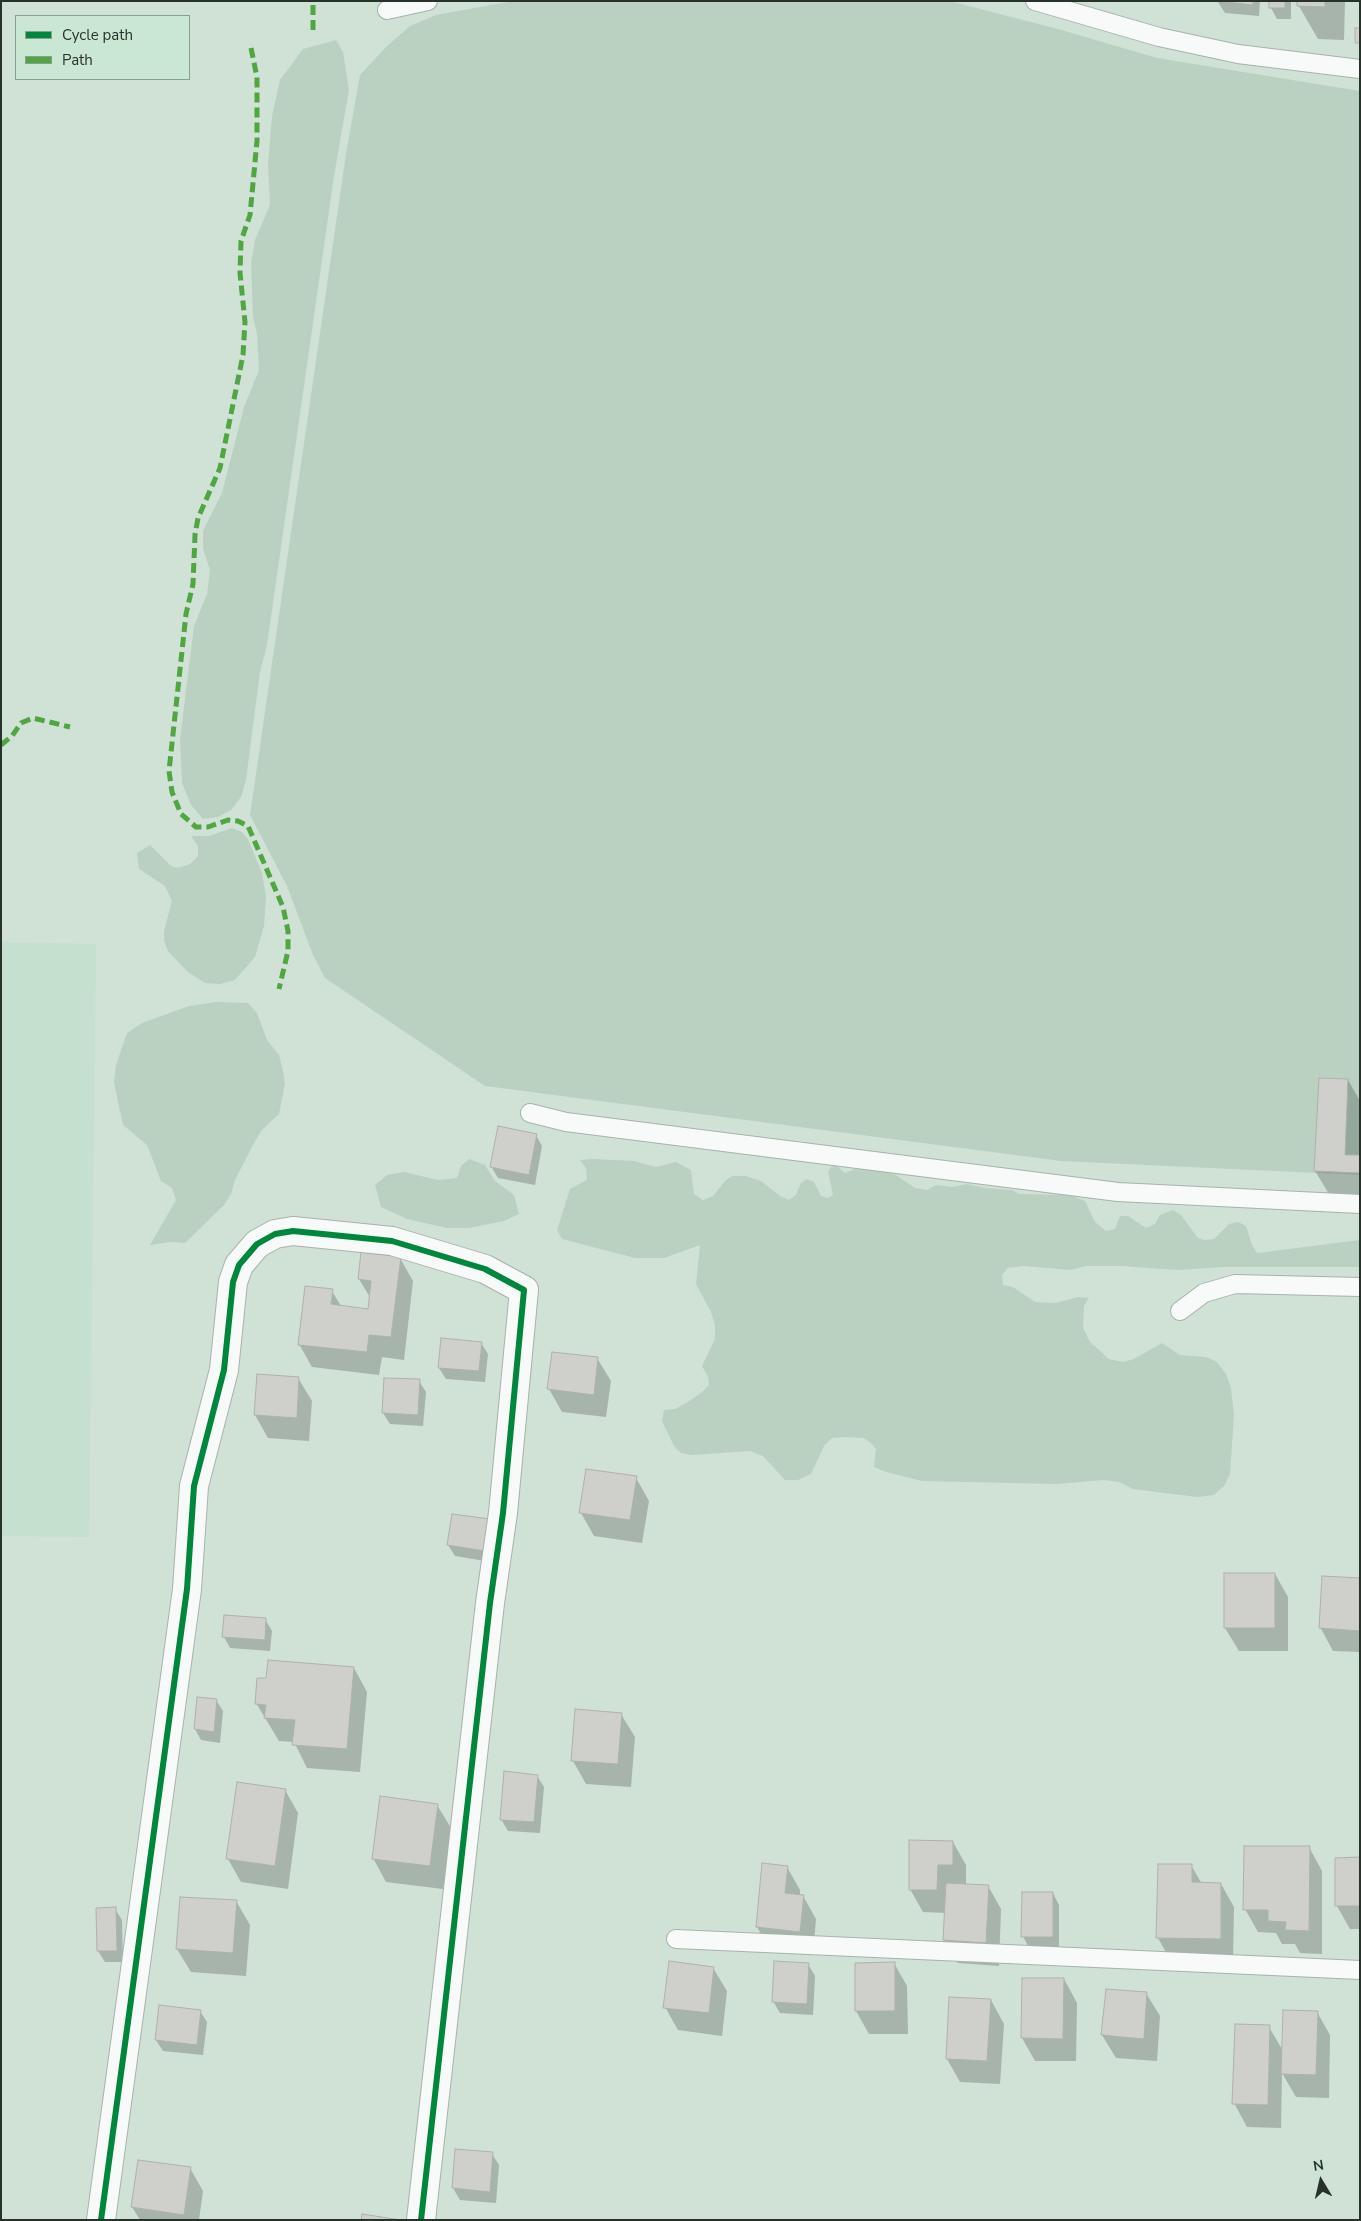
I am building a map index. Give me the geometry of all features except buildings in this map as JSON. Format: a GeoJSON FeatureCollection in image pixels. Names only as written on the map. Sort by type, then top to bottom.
{"type":"FeatureCollection","features":[{"type":"Feature","properties":{"kind":"street"},"geometry":{"type":"LineString","coordinates":[[101,2220],[187,1588],[194,1486],[224,1370],[233,1282],[239,1265],[257,1244],[275,1234],[293,1231],[392,1241],[485,1269],[524,1290],[503,1513],[490,1604],[420,2220]]}},
{"type":"Feature","properties":{"kind":"lane"},"geometry":{"type":"LineString","coordinates":[[387,10],[428,1]]}},
{"type":"Feature","properties":{"kind":"lane"},"geometry":{"type":"LineString","coordinates":[[1035,1],[1159,38],[1238,54],[1360,69]]}},
{"type":"Feature","properties":{"kind":"lane"},"geometry":{"type":"LineString","coordinates":[[530,1113],[566,1122],[1118,1192],[1360,1204]]}},
{"type":"Feature","properties":{"kind":"lane"},"geometry":{"type":"LineString","coordinates":[[1180,1311],[1204,1294],[1235,1284],[1360,1287]]}},
{"type":"Feature","properties":{"kind":"lane"},"geometry":{"type":"LineString","coordinates":[[676,1939],[1360,1970]]}},
{"type":"Feature","properties":{"kind":"shaded area"},"geometry":{"type":"Polygon","coordinates":[[[513,1],[949,1],[1058,29],[1157,58],[1360,91],[1360,1175],[1061,1161],[485,1086],[325,978],[313,955],[287,886],[250,815],[346,154],[360,75],[387,46],[410,26],[436,15],[513,1]]]}},
{"type":"Feature","properties":{"kind":"shaded area"},"geometry":{"type":"Polygon","coordinates":[[[336,40],[343,52],[349,90],[334,176],[267,645],[260,672],[246,780],[241,797],[231,810],[218,817],[203,819],[191,805],[182,783],[180,739],[194,626],[207,594],[210,570],[203,549],[203,531],[222,493],[244,407],[259,370],[257,334],[253,317],[251,263],[255,240],[270,205],[268,165],[272,116],[280,80],[303,49],[336,40]]]}},
{"type":"Feature","properties":{"kind":"shaded area"},"geometry":{"type":"Polygon","coordinates":[[[232,828],[242,832],[248,839],[262,873],[266,897],[264,926],[255,957],[235,980],[220,984],[205,983],[188,972],[168,951],[164,940],[164,931],[172,901],[165,886],[139,869],[137,853],[150,845],[171,866],[178,868],[190,864],[198,856],[198,846],[191,836],[209,836],[232,828]]]}},
{"type":"Feature","properties":{"kind":"shaded area"},"geometry":{"type":"Polygon","coordinates":[[[1,942],[96,944],[89,1537],[1,1536],[1,942]]]}},
{"type":"Feature","properties":{"kind":"shaded area"},"geometry":{"type":"Polygon","coordinates":[[[216,1002],[248,1003],[257,1013],[267,1040],[279,1055],[283,1071],[285,1084],[279,1114],[262,1130],[254,1143],[235,1180],[231,1194],[224,1205],[185,1243],[171,1242],[150,1245],[176,1200],[172,1188],[161,1181],[147,1145],[123,1125],[114,1083],[116,1065],[127,1033],[142,1023],[189,1006],[216,1002]]]}},
{"type":"Feature","properties":{"kind":"shaded area"},"geometry":{"type":"Polygon","coordinates":[[[469,1159],[485,1165],[495,1181],[514,1195],[519,1214],[504,1221],[469,1228],[447,1228],[407,1219],[381,1207],[375,1185],[387,1175],[404,1172],[438,1180],[457,1178],[461,1166],[469,1159]]]}},
{"type":"Feature","properties":{"kind":"shaded area"},"geometry":{"type":"Polygon","coordinates":[[[580,1160],[634,1161],[656,1167],[676,1162],[691,1170],[694,1194],[703,1200],[713,1196],[726,1180],[732,1176],[746,1176],[761,1181],[780,1196],[789,1200],[796,1195],[801,1183],[807,1179],[814,1182],[821,1196],[828,1198],[833,1195],[828,1172],[831,1167],[836,1165],[845,1173],[855,1169],[880,1170],[896,1175],[915,1188],[927,1190],[936,1185],[952,1187],[967,1184],[985,1188],[1012,1190],[1019,1194],[1069,1195],[1085,1201],[1095,1222],[1106,1231],[1115,1229],[1120,1216],[1128,1216],[1146,1228],[1155,1224],[1160,1215],[1173,1210],[1181,1215],[1198,1238],[1205,1240],[1214,1239],[1229,1224],[1238,1222],[1246,1226],[1252,1245],[1257,1253],[1360,1240],[1360,1267],[1223,1267],[1178,1270],[1121,1266],[1086,1266],[1071,1270],[1024,1266],[1008,1268],[1002,1275],[1003,1285],[1013,1287],[1035,1302],[1055,1303],[1078,1297],[1089,1298],[1084,1306],[1083,1328],[1090,1342],[1109,1359],[1123,1362],[1134,1359],[1162,1343],[1180,1355],[1206,1357],[1217,1362],[1226,1374],[1231,1388],[1234,1415],[1230,1474],[1224,1486],[1214,1495],[1197,1497],[1133,1489],[1119,1482],[1104,1480],[1056,1484],[922,1481],[874,1467],[876,1449],[871,1443],[864,1438],[846,1437],[832,1438],[824,1446],[811,1474],[798,1480],[785,1480],[763,1456],[750,1451],[692,1455],[681,1453],[674,1446],[662,1421],[664,1410],[675,1409],[688,1402],[709,1385],[708,1377],[702,1366],[715,1339],[715,1325],[711,1312],[696,1284],[700,1245],[664,1258],[635,1258],[562,1239],[557,1230],[570,1189],[587,1180],[586,1168],[580,1160]]]}},
{"type":"Feature","properties":{"kind":"marked path"},"geometry":{"type":"LineString","coordinates":[[313,1],[313,30]]}},
{"type":"Feature","properties":{"kind":"marked path"},"geometry":{"type":"LineString","coordinates":[[251,48],[257,77],[257,141],[250,215],[241,241],[240,273],[245,322],[243,355],[220,468],[198,518],[195,535],[193,584],[186,614],[169,771],[172,792],[181,814],[196,827],[208,827],[228,820],[238,821],[248,826],[283,907],[288,931],[288,951],[279,989]]}},
{"type":"Feature","properties":{"kind":"marked path"},"geometry":{"type":"LineString","coordinates":[[1,745],[12,736],[21,723],[33,718],[70,727]]}},
{"type":"Feature","properties":{"kind":"cycle path"},"geometry":{"type":"LineString","coordinates":[[101,2220],[187,1589],[194,1486],[224,1370],[233,1282],[239,1265],[257,1244],[275,1234],[293,1231],[392,1241],[485,1269],[524,1290],[503,1513],[490,1603],[421,2220]]}}]}
